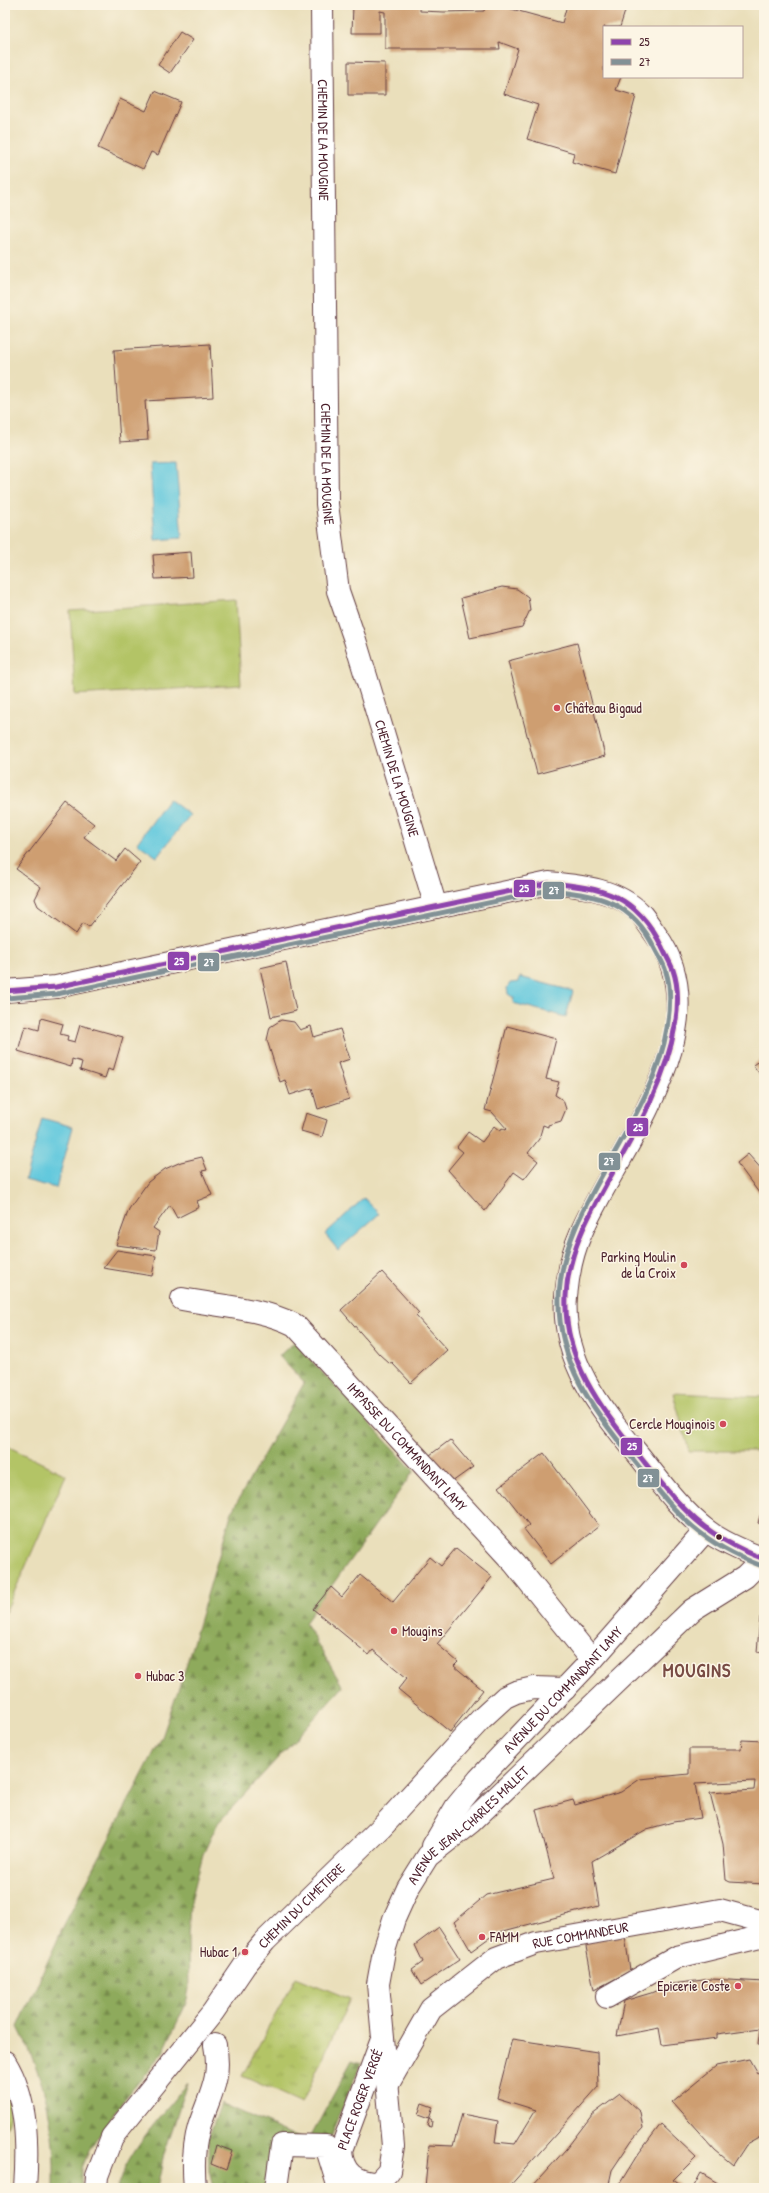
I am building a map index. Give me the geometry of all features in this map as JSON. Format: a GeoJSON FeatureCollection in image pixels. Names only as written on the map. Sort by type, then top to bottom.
{"type":"FeatureCollection","features":[{"type":"Feature","properties":{"kind":"street","name":"CHEMIN DE LA MOUGINE"},"geometry":{"type":"LineString","coordinates":[[322,5],[327,504],[338,591],[355,640],[436,907]]}},
{"type":"Feature","properties":{"kind":"street"},"geometry":{"type":"LineString","coordinates":[[5,991],[56,987],[549,883],[586,887],[616,896],[640,914],[662,944],[676,981],[676,1028],[665,1071],[650,1104],[599,1195],[580,1234],[571,1260],[566,1298],[567,1330],[573,1356],[583,1382],[605,1415],[672,1496],[706,1530],[719,1538],[763,1559]]}},
{"type":"Feature","properties":{"kind":"street","name":"IMPASSE DU COMMANDANT LAMY"},"geometry":{"type":"LineString","coordinates":[[182,1299],[281,1318],[295,1325],[514,1563],[592,1660]]}},
{"type":"Feature","properties":{"kind":"street","name":"AVENUE DU COMMANDANT LAMY"},"geometry":{"type":"LineString","coordinates":[[428,1856],[456,1807],[479,1780],[592,1660],[706,1530]]}},
{"type":"Feature","properties":{"kind":"street","name":"AVENUE JEAN-CHARLES MALLET"},"geometry":{"type":"LineString","coordinates":[[379,2186],[389,2171],[392,2161],[393,2146],[378,1984],[384,1951],[394,1919],[408,1888],[428,1856],[471,1822],[692,1610],[745,1577],[763,1559]]}},
{"type":"Feature","properties":{"kind":"street","name":"CHEMIN DU CIMETIERE"},"geometry":{"type":"LineString","coordinates":[[96,2188],[99,2170],[112,2137],[213,2012],[245,1966],[265,1942],[382,1827],[481,1719],[504,1697],[516,1692],[534,1688],[565,1688]]}},
{"type":"Feature","properties":{"kind":"street","name":"RUE COMMANDEUR"},"geometry":{"type":"LineString","coordinates":[[388,2084],[431,2009],[496,1958],[536,1943],[720,1910],[763,1926]]}},
{"type":"Feature","properties":{"kind":"street"},"geometry":{"type":"LineString","coordinates":[[607,1997],[677,1957],[763,1926]]}},
{"type":"Feature","properties":{"kind":"street","name":"PLACE ROGER VERGÉ"},"geometry":{"type":"LineString","coordinates":[[379,2186],[356,2179],[346,2172],[341,2162],[341,2150],[382,2039]]}},
{"type":"Feature","properties":{"kind":"street"},"geometry":{"type":"LineString","coordinates":[[195,2188],[193,2166],[195,2144],[218,2072],[215,2045]]}},
{"type":"Feature","properties":{"kind":"street"},"geometry":{"type":"LineString","coordinates":[[5,2062],[18,2093],[27,2129],[28,2155],[25,2188]]}},
{"type":"Feature","properties":{"kind":"street"},"geometry":{"type":"LineString","coordinates":[[276,2188],[282,2145],[326,2146],[339,2188]]}},
{"type":"Feature","properties":{"kind":"green space"},"geometry":{"type":"Polygon","coordinates":[[[236,600],[241,685],[75,695],[70,611],[236,600]]]}},
{"type":"Feature","properties":{"kind":"green space"},"geometry":{"type":"Polygon","coordinates":[[[294,1342],[414,1471],[305,1623],[343,1687],[218,1823],[203,1854],[190,1905],[188,1936],[189,1989],[186,2004],[162,2054],[118,2107],[89,2151],[82,2168],[82,2188],[54,2188],[53,2144],[47,2105],[36,2067],[18,2027],[65,1923],[162,1737],[184,1673],[232,1511],[304,1383],[279,1356],[294,1342]]]}},
{"type":"Feature","properties":{"kind":"green space","name":"Cercle Mouginois"},"geometry":{"type":"Polygon","coordinates":[[[673,1393],[764,1397],[764,1451],[689,1451],[673,1393]]]}},
{"type":"Feature","properties":{"kind":"green space"},"geometry":{"type":"Polygon","coordinates":[[[5,1445],[66,1475],[5,1613],[5,1445]]]}},
{"type":"Feature","properties":{"kind":"green space"},"geometry":{"type":"Polygon","coordinates":[[[296,1977],[350,1999],[302,2103],[242,2076],[296,1977]]]}},
{"type":"Feature","properties":{"kind":"green space"},"geometry":{"type":"Polygon","coordinates":[[[352,2060],[361,2063],[326,2146],[282,2145],[276,2188],[213,2188],[209,2171],[208,2140],[221,2103],[308,2142],[352,2060]]]}},
{"type":"Feature","properties":{"kind":"green space"},"geometry":{"type":"Polygon","coordinates":[[[188,2083],[164,2154],[157,2188],[117,2188],[129,2160],[138,2146],[188,2083]]]}},
{"type":"Feature","properties":{"kind":"green space"},"geometry":{"type":"Polygon","coordinates":[[[5,2085],[10,2112],[5,2129],[5,2085]]]}},
{"type":"Feature","properties":{"kind":"water"},"geometry":{"type":"Polygon","coordinates":[[[176,463],[182,538],[155,540],[150,464],[176,463]]]}},
{"type":"Feature","properties":{"kind":"water"},"geometry":{"type":"Polygon","coordinates":[[[169,799],[190,815],[157,857],[137,843],[169,799]]]}},
{"type":"Feature","properties":{"kind":"water"},"geometry":{"type":"Polygon","coordinates":[[[520,977],[573,991],[566,1017],[513,1003],[514,998],[508,994],[507,988],[510,983],[519,982],[520,977]]]}},
{"type":"Feature","properties":{"kind":"water"},"geometry":{"type":"Polygon","coordinates":[[[42,1118],[73,1127],[56,1188],[25,1180],[42,1118]]]}},
{"type":"Feature","properties":{"kind":"water"},"geometry":{"type":"Polygon","coordinates":[[[364,1198],[379,1214],[338,1250],[325,1234],[364,1198]]]}},
{"type":"Feature","properties":{"kind":"building"},"geometry":{"type":"Polygon","coordinates":[[[353,5],[420,5],[420,11],[444,12],[484,11],[486,5],[497,5],[562,23],[567,5],[627,5],[620,26],[603,26],[603,78],[621,78],[616,90],[636,96],[615,174],[572,162],[574,153],[527,139],[538,105],[504,94],[518,49],[499,42],[500,49],[385,49],[385,12],[380,11],[380,33],[352,33],[353,5]]]}},
{"type":"Feature","properties":{"kind":"building"},"geometry":{"type":"Polygon","coordinates":[[[180,32],[193,40],[170,73],[158,65],[180,32]]]}},
{"type":"Feature","properties":{"kind":"building"},"geometry":{"type":"Polygon","coordinates":[[[348,62],[385,63],[385,95],[348,95],[348,62]]]}},
{"type":"Feature","properties":{"kind":"building"},"geometry":{"type":"Polygon","coordinates":[[[155,91],[181,102],[158,155],[151,152],[143,169],[98,148],[120,99],[146,111],[155,91]]]}},
{"type":"Feature","properties":{"kind":"building"},"geometry":{"type":"Polygon","coordinates":[[[210,344],[213,397],[145,401],[148,440],[120,442],[114,350],[210,344]]]}},
{"type":"Feature","properties":{"kind":"building"},"geometry":{"type":"Polygon","coordinates":[[[191,552],[193,577],[155,579],[153,555],[191,552]]]}},
{"type":"Feature","properties":{"kind":"building"},"geometry":{"type":"Polygon","coordinates":[[[502,587],[517,589],[528,597],[530,610],[522,627],[470,638],[461,598],[502,587]]]}},
{"type":"Feature","properties":{"kind":"building","name":"Château Bigaud"},"geometry":{"type":"Polygon","coordinates":[[[577,643],[605,756],[537,774],[508,661],[577,643]]]}},
{"type":"Feature","properties":{"kind":"building"},"geometry":{"type":"Polygon","coordinates":[[[67,803],[94,824],[84,837],[116,861],[125,849],[140,862],[89,927],[83,923],[76,934],[38,906],[35,899],[41,887],[16,869],[67,803]]]}},
{"type":"Feature","properties":{"kind":"building"},"geometry":{"type":"Polygon","coordinates":[[[286,962],[296,1011],[271,1017],[260,968],[286,962]]]}},
{"type":"Feature","properties":{"kind":"building"},"geometry":{"type":"Polygon","coordinates":[[[41,1018],[63,1024],[60,1034],[68,1036],[67,1040],[75,1042],[80,1025],[123,1037],[113,1071],[108,1069],[105,1078],[80,1070],[82,1062],[72,1059],[71,1067],[18,1051],[25,1026],[39,1030],[41,1018]]]}},
{"type":"Feature","properties":{"kind":"building"},"geometry":{"type":"Polygon","coordinates":[[[281,1020],[294,1022],[300,1030],[311,1026],[314,1037],[340,1029],[350,1059],[338,1063],[349,1099],[318,1109],[312,1088],[290,1095],[285,1080],[280,1082],[267,1040],[270,1027],[281,1020]]]}},
{"type":"Feature","properties":{"kind":"building"},"geometry":{"type":"Polygon","coordinates":[[[507,1026],[556,1039],[546,1079],[559,1082],[555,1095],[563,1100],[566,1109],[561,1121],[548,1125],[548,1127],[543,1125],[539,1139],[528,1153],[538,1161],[524,1179],[514,1172],[485,1211],[448,1170],[463,1152],[457,1147],[468,1132],[482,1142],[494,1126],[500,1131],[502,1128],[507,1129],[492,1112],[485,1110],[507,1026]]]}},
{"type":"Feature","properties":{"kind":"building"},"geometry":{"type":"Polygon","coordinates":[[[764,1057],[764,1076],[762,1077],[753,1065],[764,1057]]]}},
{"type":"Feature","properties":{"kind":"building"},"geometry":{"type":"Polygon","coordinates":[[[306,1113],[327,1120],[322,1137],[301,1131],[306,1113]]]}},
{"type":"Feature","properties":{"kind":"building"},"geometry":{"type":"Polygon","coordinates":[[[748,1154],[764,1172],[764,1189],[759,1193],[737,1163],[748,1154]]]}},
{"type":"Feature","properties":{"kind":"building"},"geometry":{"type":"Polygon","coordinates":[[[202,1157],[207,1170],[202,1171],[212,1195],[197,1201],[199,1207],[177,1218],[170,1205],[153,1228],[159,1232],[156,1250],[116,1245],[129,1209],[148,1182],[165,1169],[181,1162],[202,1157]]]}},
{"type":"Feature","properties":{"kind":"building"},"geometry":{"type":"Polygon","coordinates":[[[117,1250],[156,1256],[152,1276],[103,1268],[117,1250]]]}},
{"type":"Feature","properties":{"kind":"building"},"geometry":{"type":"Polygon","coordinates":[[[382,1272],[419,1313],[416,1316],[447,1350],[411,1383],[392,1363],[390,1364],[379,1354],[341,1310],[382,1272]]]}},
{"type":"Feature","properties":{"kind":"building"},"geometry":{"type":"Polygon","coordinates":[[[450,1440],[473,1467],[452,1482],[430,1455],[450,1440]]]}},
{"type":"Feature","properties":{"kind":"building"},"geometry":{"type":"Polygon","coordinates":[[[544,1453],[599,1526],[551,1564],[524,1529],[529,1525],[499,1487],[544,1453]]]}},
{"type":"Feature","properties":{"kind":"building"},"geometry":{"type":"Polygon","coordinates":[[[764,1502],[764,1525],[758,1523],[764,1502]]]}},
{"type":"Feature","properties":{"kind":"building","name":"Mougins"},"geometry":{"type":"Polygon","coordinates":[[[456,1548],[492,1577],[437,1644],[458,1662],[454,1666],[483,1690],[450,1732],[398,1689],[407,1678],[373,1650],[369,1655],[313,1609],[331,1587],[342,1597],[360,1575],[393,1602],[430,1557],[441,1566],[456,1548]]]}},
{"type":"Feature","properties":{"kind":"building"},"geometry":{"type":"Polygon","coordinates":[[[760,1617],[764,1617],[764,1653],[757,1652],[760,1617]]]}},
{"type":"Feature","properties":{"kind":"building"},"geometry":{"type":"Polygon","coordinates":[[[742,1740],[764,1741],[764,1884],[730,1882],[726,1880],[723,1844],[710,1793],[754,1790],[755,1781],[695,1784],[701,1818],[673,1822],[647,1829],[592,1861],[599,1906],[496,1933],[471,1951],[454,1922],[486,1895],[554,1879],[536,1810],[573,1800],[575,1805],[621,1792],[640,1779],[689,1774],[689,1749],[741,1749],[742,1740]]]}},
{"type":"Feature","properties":{"kind":"building"},"geometry":{"type":"Polygon","coordinates":[[[439,1927],[460,1959],[421,1985],[412,1970],[423,1962],[415,1945],[439,1927]]]}},
{"type":"Feature","properties":{"kind":"building"},"geometry":{"type":"Polygon","coordinates":[[[625,1936],[630,1971],[594,1990],[585,1941],[625,1936]]]}},
{"type":"Feature","properties":{"kind":"building"},"geometry":{"type":"Polygon","coordinates":[[[711,1979],[764,1982],[764,2044],[758,2044],[760,2028],[717,2034],[717,2038],[662,2045],[659,2028],[617,2036],[624,2001],[651,1993],[672,1984],[711,1979]]]}},
{"type":"Feature","properties":{"kind":"building"},"geometry":{"type":"Polygon","coordinates":[[[512,2039],[597,2052],[598,2087],[508,2188],[425,2188],[429,2145],[453,2146],[462,2114],[498,2121],[495,2142],[515,2144],[536,2110],[497,2098],[512,2039]]]}},
{"type":"Feature","properties":{"kind":"building"},"geometry":{"type":"Polygon","coordinates":[[[749,2059],[757,2073],[764,2069],[764,2135],[746,2145],[733,2165],[715,2150],[672,2102],[716,2066],[749,2059]]]}},
{"type":"Feature","properties":{"kind":"building"},"geometry":{"type":"Polygon","coordinates":[[[620,2094],[640,2112],[643,2128],[632,2140],[612,2170],[608,2188],[531,2188],[566,2149],[592,2115],[620,2094]]]}},
{"type":"Feature","properties":{"kind":"building"},"geometry":{"type":"Polygon","coordinates":[[[422,2103],[433,2107],[429,2119],[418,2115],[422,2103]]]}},
{"type":"Feature","properties":{"kind":"building"},"geometry":{"type":"Polygon","coordinates":[[[429,2119],[432,2121],[431,2127],[427,2126],[429,2119]]]}},
{"type":"Feature","properties":{"kind":"building"},"geometry":{"type":"Polygon","coordinates":[[[661,2124],[696,2157],[673,2180],[685,2188],[617,2188],[636,2157],[661,2124]]]}},
{"type":"Feature","properties":{"kind":"building"},"geometry":{"type":"Polygon","coordinates":[[[216,2145],[232,2151],[226,2170],[211,2164],[216,2145]]]}},
{"type":"Feature","properties":{"kind":"building"},"geometry":{"type":"Polygon","coordinates":[[[701,2173],[721,2185],[725,2188],[693,2188],[701,2173]]]}},
{"type":"Feature","properties":{"kind":"transit line","name":"25"},"geometry":{"type":"LineString","coordinates":[[5,991],[56,987],[549,883],[602,891],[629,905],[641,915],[652,929],[672,967],[677,991],[676,1019],[671,1046],[650,1102],[642,1120],[589,1216],[576,1247],[571,1263],[566,1296],[567,1319],[571,1341],[577,1361],[597,1400],[623,1436],[665,1488],[706,1528],[723,1539],[764,1559]]}},
{"type":"Feature","properties":{"kind":"transit line","name":"27"},"geometry":{"type":"LineString","coordinates":[[6,998],[57,994],[549,890],[598,898],[612,903],[625,911],[636,920],[646,933],[664,966],[668,979],[670,1007],[667,1028],[658,1063],[644,1097],[591,1196],[575,1229],[564,1262],[559,1297],[560,1321],[564,1343],[571,1364],[591,1403],[618,1440],[674,1509],[703,1535],[719,1546],[762,1566]]}},
{"type":"Feature","properties":{"kind":"place","name":"Château Bigaud"},"geometry":{"type":"Point","coordinates":[557,708]}},
{"type":"Feature","properties":{"kind":"place","name":"Parking Moulin de la Croix"},"geometry":{"type":"Point","coordinates":[684,1265]}},
{"type":"Feature","properties":{"kind":"place","name":"Cercle Mouginois"},"geometry":{"type":"Point","coordinates":[723,1424]}},
{"type":"Feature","properties":{"kind":"place","name":"Mougins"},"geometry":{"type":"Point","coordinates":[394,1631]}},
{"type":"Feature","properties":{"kind":"place","name":"Hubac 3"},"geometry":{"type":"Point","coordinates":[138,1676]}},
{"type":"Feature","properties":{"kind":"place","name":"FAMM"},"geometry":{"type":"Point","coordinates":[482,1937]}},
{"type":"Feature","properties":{"kind":"place","name":"Hubac 1"},"geometry":{"type":"Point","coordinates":[245,1952]}},
{"type":"Feature","properties":{"kind":"place","name":"Epicerie Coste"},"geometry":{"type":"Point","coordinates":[738,1986]}},
{"type":"Feature","properties":{"kind":"district","name":"MOUGINS"},"geometry":{"type":"Point","coordinates":[697,1671]}}]}
